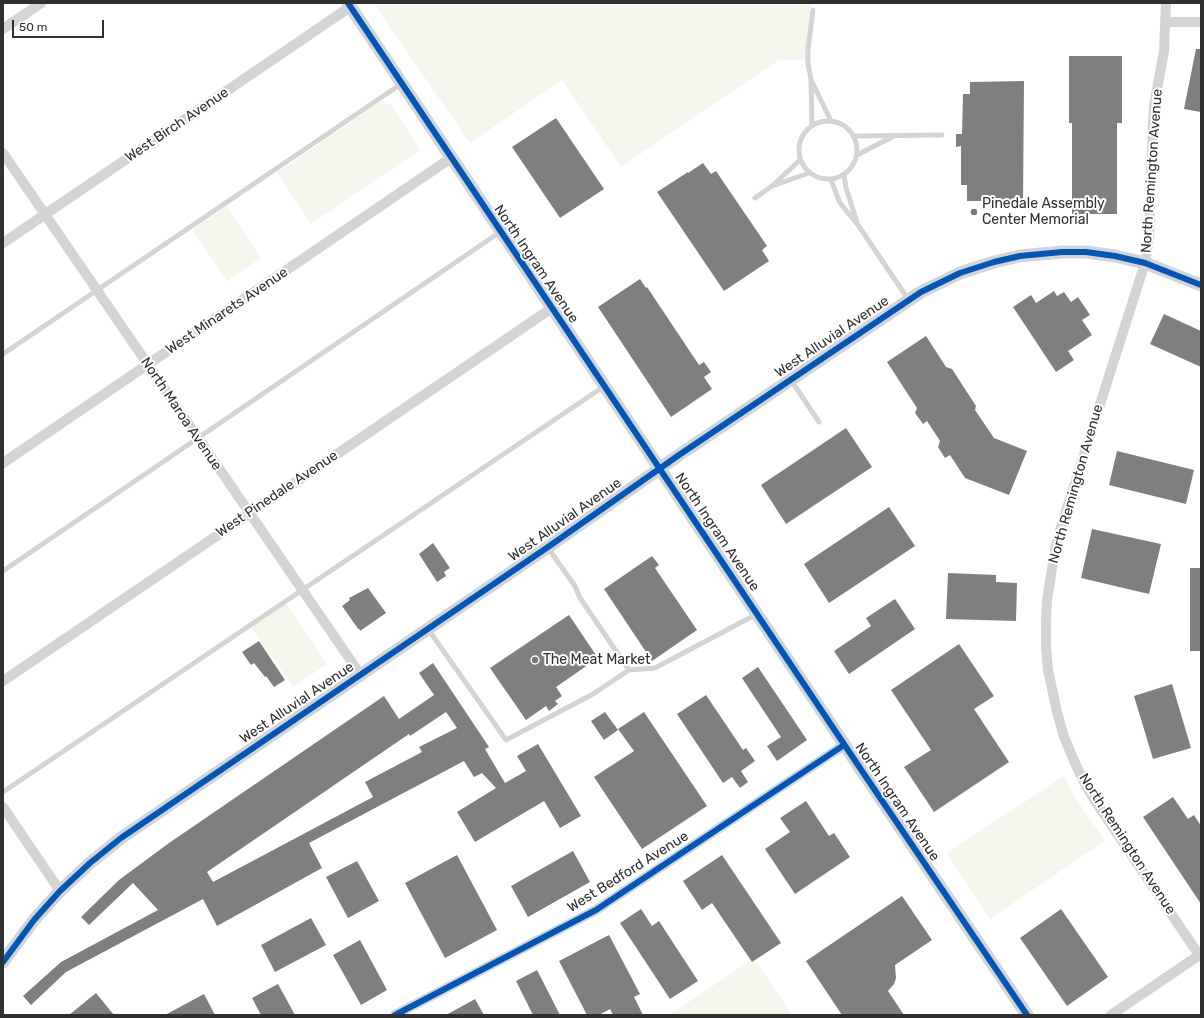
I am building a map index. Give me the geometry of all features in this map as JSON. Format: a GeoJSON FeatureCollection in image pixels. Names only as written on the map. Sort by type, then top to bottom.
{"type":"FeatureCollection","features":[{"type":"Feature","properties":{"kind":"street"},"geometry":{"type":"LineString","coordinates":[[3,29],[41,3]]}},
{"type":"Feature","properties":{"kind":"street","name":"North Remington Avenue"},"geometry":{"type":"LineString","coordinates":[[1166,3],[1164,50],[1153,123],[1149,239],[1145,263],[1056,544],[1047,600],[1046,647],[1057,712],[1064,737],[1085,784],[1200,955]]}},
{"type":"Feature","properties":{"kind":"street","name":"North Ingram Avenue"},"geometry":{"type":"LineString","coordinates":[[349,5],[844,745],[1027,1015]]}},
{"type":"Feature","properties":{"kind":"street","name":"West Birch Avenue"},"geometry":{"type":"LineString","coordinates":[[3,243],[349,5]]}},
{"type":"Feature","properties":{"kind":"street"},"geometry":{"type":"LineString","coordinates":[[1166,22],[1201,22]]}},
{"type":"Feature","properties":{"kind":"street","name":"North Maroa Avenue"},"geometry":{"type":"LineString","coordinates":[[3,153],[360,674]]}},
{"type":"Feature","properties":{"kind":"street","name":"West Minarets Avenue"},"geometry":{"type":"LineString","coordinates":[[3,463],[451,158]]}},
{"type":"Feature","properties":{"kind":"street","name":"West Alluvial Avenue"},"geometry":{"type":"LineString","coordinates":[[4,957],[60,891],[90,863],[121,838],[548,547],[790,379],[909,300],[933,286],[960,273],[994,262],[1020,256],[1046,253],[1086,252],[1115,256],[1145,263],[1201,285]]}},
{"type":"Feature","properties":{"kind":"street","name":"West Pinedale Avenue"},"geometry":{"type":"LineString","coordinates":[[3,681],[552,308]]}},
{"type":"Feature","properties":{"kind":"street","name":"West Bedford Avenue"},"geometry":{"type":"LineString","coordinates":[[395,1015],[406,1012],[596,910],[844,745]]}},
{"type":"Feature","properties":{"kind":"street"},"geometry":{"type":"LineString","coordinates":[[3,807],[60,891]]}},
{"type":"Feature","properties":{"kind":"street"},"geometry":{"type":"LineString","coordinates":[[1111,1015],[1200,955]]}},
{"type":"Feature","properties":{"kind":"lane"},"geometry":{"type":"LineString","coordinates":[[812,126],[811,79],[808,64],[808,49],[813,10]]}},
{"type":"Feature","properties":{"kind":"lane"},"geometry":{"type":"LineString","coordinates":[[811,79],[830,121]]}},
{"type":"Feature","properties":{"kind":"lane"},"geometry":{"type":"LineString","coordinates":[[3,354],[402,84]]}},
{"type":"Feature","properties":{"kind":"lane"},"geometry":{"type":"LineString","coordinates":[[830,121],[840,124],[848,129],[853,136],[857,155],[854,164],[844,175],[831,180],[821,179],[812,175],[805,169],[800,160],[798,150],[800,141],[805,132],[812,126],[821,122],[830,121]]}},
{"type":"Feature","properties":{"kind":"lane"},"geometry":{"type":"LineString","coordinates":[[853,136],[942,134]]}},
{"type":"Feature","properties":{"kind":"lane"},"geometry":{"type":"LineString","coordinates":[[857,155],[897,135]]}},
{"type":"Feature","properties":{"kind":"lane"},"geometry":{"type":"LineString","coordinates":[[755,198],[772,186],[800,160]]}},
{"type":"Feature","properties":{"kind":"lane"},"geometry":{"type":"LineString","coordinates":[[772,186],[810,173]]}},
{"type":"Feature","properties":{"kind":"lane"},"geometry":{"type":"LineString","coordinates":[[844,175],[846,188],[858,225]]}},
{"type":"Feature","properties":{"kind":"lane"},"geometry":{"type":"LineString","coordinates":[[831,180],[840,203],[858,225],[909,300]]}},
{"type":"Feature","properties":{"kind":"lane"},"geometry":{"type":"LineString","coordinates":[[3,571],[500,232]]}},
{"type":"Feature","properties":{"kind":"lane"},"geometry":{"type":"LineString","coordinates":[[790,379],[819,422]]}},
{"type":"Feature","properties":{"kind":"lane"},"geometry":{"type":"LineString","coordinates":[[3,792],[604,386]]}},
{"type":"Feature","properties":{"kind":"lane"},"geometry":{"type":"LineString","coordinates":[[548,547],[575,586],[580,598],[629,670]]}},
{"type":"Feature","properties":{"kind":"lane"},"geometry":{"type":"LineString","coordinates":[[428,628],[506,740],[593,694],[629,670],[655,668],[757,614]]}},
{"type":"Feature","properties":{"kind":"shaded area"},"geometry":{"type":"Polygon","coordinates":[[[373,3],[810,3],[809,60],[779,60],[621,167],[562,80],[470,143],[373,3]]]}},
{"type":"Feature","properties":{"kind":"shaded area"},"geometry":{"type":"Polygon","coordinates":[[[383,100],[386,105],[391,104],[420,150],[311,224],[277,173],[383,100]]]}},
{"type":"Feature","properties":{"kind":"shaded area"},"geometry":{"type":"Polygon","coordinates":[[[227,206],[261,258],[227,281],[192,230],[227,206]]]}},
{"type":"Feature","properties":{"kind":"shaded area"},"geometry":{"type":"Polygon","coordinates":[[[286,603],[327,664],[293,687],[251,627],[286,603]]]}},
{"type":"Feature","properties":{"kind":"shaded area"},"geometry":{"type":"Polygon","coordinates":[[[1064,776],[1075,797],[1105,841],[990,919],[946,853],[1064,776]]]}},
{"type":"Feature","properties":{"kind":"shaded area"},"geometry":{"type":"Polygon","coordinates":[[[754,958],[792,1015],[669,1015],[754,958]]]}},
{"type":"Feature","properties":{"kind":"building"},"geometry":{"type":"Polygon","coordinates":[[[1196,49],[1201,49],[1201,112],[1184,109],[1196,49]]]}},
{"type":"Feature","properties":{"kind":"building"},"geometry":{"type":"Polygon","coordinates":[[[1069,56],[1122,56],[1122,123],[1117,123],[1117,214],[1072,214],[1072,123],[1069,123],[1069,56]]]}},
{"type":"Feature","properties":{"kind":"building"},"geometry":{"type":"Polygon","coordinates":[[[1024,81],[1023,201],[967,201],[967,185],[961,185],[961,146],[956,147],[956,134],[962,134],[963,94],[970,94],[970,82],[1024,81]]]}},
{"type":"Feature","properties":{"kind":"building"},"geometry":{"type":"Polygon","coordinates":[[[556,118],[604,189],[560,218],[512,147],[556,118]]]}},
{"type":"Feature","properties":{"kind":"building"},"geometry":{"type":"Polygon","coordinates":[[[703,163],[711,174],[716,171],[767,246],[762,250],[769,261],[724,291],[657,192],[703,163]]]}},
{"type":"Feature","properties":{"kind":"building"},"geometry":{"type":"Polygon","coordinates":[[[640,279],[646,288],[647,287],[699,365],[704,362],[711,372],[704,377],[712,389],[671,417],[598,307],[640,279]]]}},
{"type":"Feature","properties":{"kind":"building"},"geometry":{"type":"Polygon","coordinates":[[[1054,291],[1057,296],[1064,292],[1071,302],[1078,297],[1090,315],[1082,320],[1092,335],[1068,351],[1074,360],[1056,372],[1013,307],[1031,295],[1036,303],[1054,291]]]}},
{"type":"Feature","properties":{"kind":"building"},"geometry":{"type":"Polygon","coordinates":[[[1164,314],[1201,331],[1201,367],[1150,344],[1164,314]]]}},
{"type":"Feature","properties":{"kind":"building"},"geometry":{"type":"Polygon","coordinates":[[[926,336],[946,367],[952,369],[976,406],[975,410],[994,438],[1027,451],[1009,495],[965,478],[950,455],[945,458],[938,447],[940,441],[927,421],[923,424],[915,413],[917,408],[887,362],[926,336]]]}},
{"type":"Feature","properties":{"kind":"building"},"geometry":{"type":"Polygon","coordinates":[[[846,428],[872,467],[786,524],[761,485],[846,428]]]}},
{"type":"Feature","properties":{"kind":"building"},"geometry":{"type":"Polygon","coordinates":[[[1117,451],[1194,470],[1186,504],[1109,485],[1117,451]]]}},
{"type":"Feature","properties":{"kind":"building"},"geometry":{"type":"Polygon","coordinates":[[[889,507],[915,546],[829,603],[804,564],[889,507]]]}},
{"type":"Feature","properties":{"kind":"building"},"geometry":{"type":"Polygon","coordinates":[[[1092,529],[1161,544],[1149,594],[1081,578],[1092,529]]]}},
{"type":"Feature","properties":{"kind":"building"},"geometry":{"type":"Polygon","coordinates":[[[433,543],[450,568],[444,572],[446,576],[437,582],[419,554],[433,543]]]}},
{"type":"Feature","properties":{"kind":"building"},"geometry":{"type":"Polygon","coordinates":[[[652,556],[659,565],[655,568],[697,630],[652,661],[604,589],[652,556]]]}},
{"type":"Feature","properties":{"kind":"building"},"geometry":{"type":"Polygon","coordinates":[[[1190,568],[1201,568],[1201,651],[1190,651],[1190,568]]]}},
{"type":"Feature","properties":{"kind":"building"},"geometry":{"type":"Polygon","coordinates":[[[948,573],[996,575],[996,582],[1017,583],[1016,621],[946,619],[948,573]]]}},
{"type":"Feature","properties":{"kind":"building"},"geometry":{"type":"Polygon","coordinates":[[[368,588],[386,613],[360,631],[342,606],[350,600],[349,598],[368,588]]]}},
{"type":"Feature","properties":{"kind":"building"},"geometry":{"type":"Polygon","coordinates":[[[895,599],[915,629],[849,674],[834,651],[871,626],[866,618],[895,599]]]}},
{"type":"Feature","properties":{"kind":"building"},"geometry":{"type":"Polygon","coordinates":[[[569,615],[598,658],[556,687],[562,696],[555,701],[558,704],[549,711],[546,706],[526,720],[490,668],[569,615]]]}},
{"type":"Feature","properties":{"kind":"building"},"geometry":{"type":"Polygon","coordinates":[[[259,641],[285,680],[274,687],[254,663],[251,665],[242,652],[259,641]]]}},
{"type":"Feature","properties":{"kind":"building"},"geometry":{"type":"Polygon","coordinates":[[[959,644],[994,696],[974,709],[1009,762],[934,812],[904,767],[931,750],[891,690],[959,644]]]}},
{"type":"Feature","properties":{"kind":"building"},"geometry":{"type":"Polygon","coordinates":[[[433,663],[489,747],[485,749],[505,783],[526,771],[517,756],[538,744],[581,816],[560,828],[544,801],[475,842],[457,812],[496,788],[482,773],[474,777],[464,761],[309,843],[322,868],[217,926],[203,899],[66,972],[31,1005],[23,996],[61,962],[158,910],[133,883],[89,925],[81,917],[119,880],[169,843],[384,696],[399,719],[434,695],[419,673],[433,663]],[[446,712],[410,736],[409,734],[207,872],[213,882],[373,797],[365,782],[422,752],[419,747],[457,728],[446,712]]]}},
{"type":"Feature","properties":{"kind":"building"},"geometry":{"type":"Polygon","coordinates":[[[758,667],[807,740],[777,761],[767,746],[781,737],[742,678],[758,667]]]}},
{"type":"Feature","properties":{"kind":"building"},"geometry":{"type":"Polygon","coordinates":[[[1172,684],[1191,748],[1153,759],[1134,696],[1172,684]]]}},
{"type":"Feature","properties":{"kind":"building"},"geometry":{"type":"Polygon","coordinates":[[[706,695],[743,750],[746,748],[755,761],[741,771],[748,782],[740,788],[732,777],[723,783],[677,714],[706,695]]]}},
{"type":"Feature","properties":{"kind":"building"},"geometry":{"type":"Polygon","coordinates":[[[605,712],[618,730],[604,740],[591,721],[605,712]]]}},
{"type":"Feature","properties":{"kind":"building"},"geometry":{"type":"Polygon","coordinates":[[[644,712],[707,806],[642,849],[594,777],[634,751],[618,729],[644,712]]]}},
{"type":"Feature","properties":{"kind":"building"},"geometry":{"type":"Polygon","coordinates":[[[1173,797],[1188,819],[1194,815],[1201,826],[1201,904],[1143,817],[1173,797]]]}},
{"type":"Feature","properties":{"kind":"building"},"geometry":{"type":"Polygon","coordinates":[[[806,801],[829,836],[834,833],[850,857],[795,894],[765,849],[790,832],[780,818],[806,801]]]}},
{"type":"Feature","properties":{"kind":"building"},"geometry":{"type":"Polygon","coordinates":[[[573,851],[590,882],[528,917],[511,886],[573,851]]]}},
{"type":"Feature","properties":{"kind":"building"},"geometry":{"type":"Polygon","coordinates":[[[457,855],[497,930],[445,958],[405,883],[457,855]]]}},
{"type":"Feature","properties":{"kind":"building"},"geometry":{"type":"Polygon","coordinates":[[[722,855],[781,943],[752,962],[712,903],[702,910],[683,881],[722,855]]]}},
{"type":"Feature","properties":{"kind":"building"},"geometry":{"type":"Polygon","coordinates":[[[357,861],[379,901],[348,918],[326,877],[357,861]]]}},
{"type":"Feature","properties":{"kind":"building"},"geometry":{"type":"Polygon","coordinates":[[[902,896],[932,940],[895,965],[896,978],[894,984],[888,991],[904,1015],[842,1015],[806,961],[902,896]]]}},
{"type":"Feature","properties":{"kind":"building"},"geometry":{"type":"Polygon","coordinates":[[[641,909],[652,926],[659,921],[698,981],[670,999],[620,923],[641,909]]]}},
{"type":"Feature","properties":{"kind":"building"},"geometry":{"type":"Polygon","coordinates":[[[1061,909],[1108,977],[1067,1006],[1020,938],[1061,909]]]}},
{"type":"Feature","properties":{"kind":"building"},"geometry":{"type":"Polygon","coordinates":[[[311,918],[326,945],[275,972],[261,945],[311,918]]]}},
{"type":"Feature","properties":{"kind":"building"},"geometry":{"type":"Polygon","coordinates":[[[609,935],[640,994],[634,997],[643,1015],[613,1015],[610,1009],[599,1015],[587,1015],[559,961],[609,935]]]}},
{"type":"Feature","properties":{"kind":"building"},"geometry":{"type":"Polygon","coordinates":[[[360,940],[387,990],[361,1005],[333,955],[360,940]]]}},
{"type":"Feature","properties":{"kind":"building"},"geometry":{"type":"Polygon","coordinates":[[[537,970],[560,1015],[533,1015],[516,981],[537,970]]]}},
{"type":"Feature","properties":{"kind":"building"},"geometry":{"type":"Polygon","coordinates":[[[278,984],[295,1015],[261,1015],[252,998],[278,984]]]}},
{"type":"Feature","properties":{"kind":"building"},"geometry":{"type":"Polygon","coordinates":[[[96,993],[114,1015],[69,1015],[96,993]]]}},
{"type":"Feature","properties":{"kind":"building"},"geometry":{"type":"Polygon","coordinates":[[[204,994],[215,1015],[165,1015],[204,994]]]}},
{"type":"Feature","properties":{"kind":"building"},"geometry":{"type":"Polygon","coordinates":[[[475,999],[484,1015],[446,1015],[475,999]]]}},
{"type":"Feature","properties":{"kind":"cycle path"},"geometry":{"type":"LineString","coordinates":[[348,3],[1027,1015]]}},
{"type":"Feature","properties":{"kind":"cycle path"},"geometry":{"type":"LineString","coordinates":[[3,962],[34,920],[60,891],[90,863],[121,838],[548,547],[679,455],[921,292],[960,273],[994,262],[1020,256],[1062,252],[1086,252],[1115,256],[1145,263],[1201,285]]}},
{"type":"Feature","properties":{"kind":"cycle path"},"geometry":{"type":"LineString","coordinates":[[395,1015],[596,910],[844,745]]}},
{"type":"Feature","properties":{"kind":"place","name":"Pinedale Assembly Center Memorial"},"geometry":{"type":"Point","coordinates":[974,212]}},
{"type":"Feature","properties":{"kind":"place","name":"The Meat Market"},"geometry":{"type":"Point","coordinates":[535,660]}}]}
